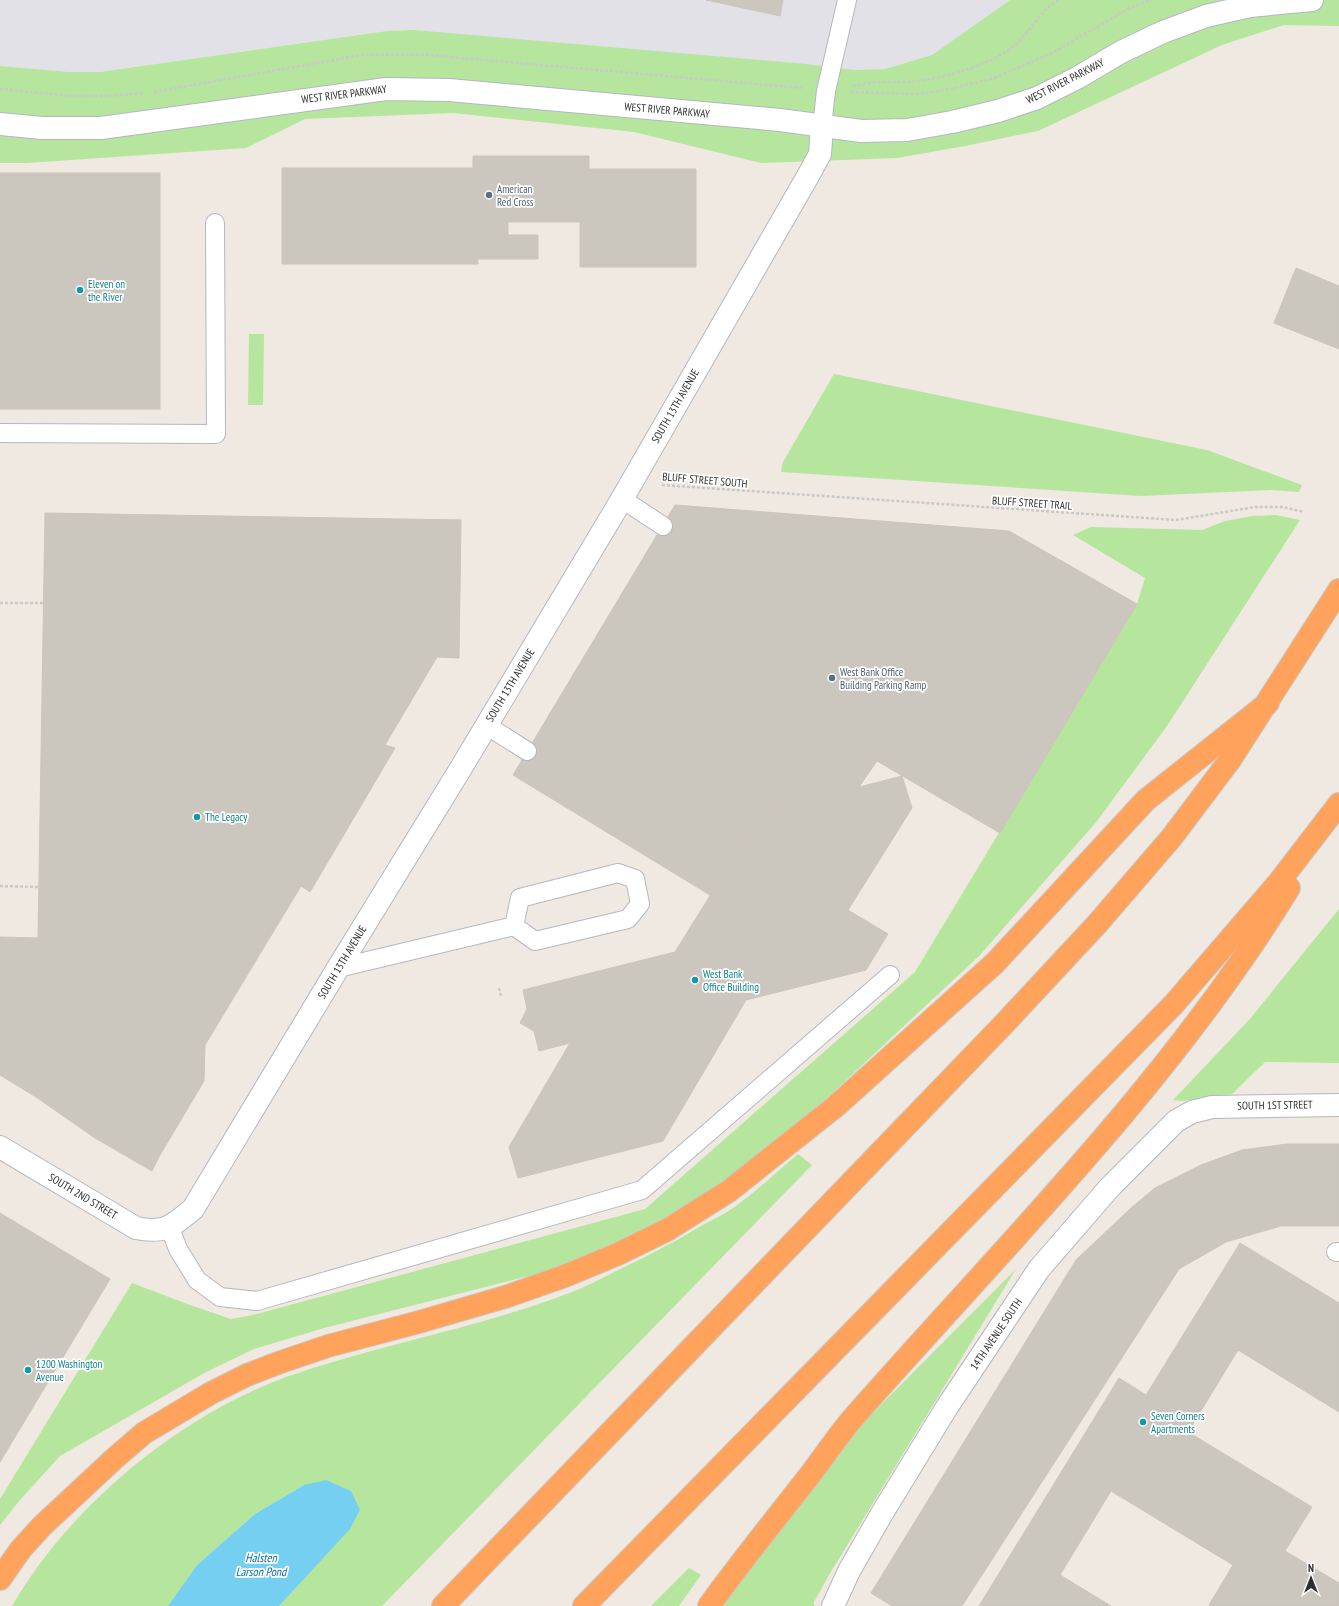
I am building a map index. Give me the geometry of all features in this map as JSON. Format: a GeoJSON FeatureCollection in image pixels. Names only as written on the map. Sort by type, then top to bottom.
{"type":"FeatureCollection","features":[{"type":"Feature","properties":{"kind":"highway"},"geometry":{"type":"LineString","coordinates":[[443,1606],[997,1031],[1098,923],[1172,837],[1230,760],[1268,703],[1339,590]]}},
{"type":"Feature","properties":{"kind":"highway"},"geometry":{"type":"LineString","coordinates":[[0,1580],[21,1549],[42,1526],[115,1458],[144,1433],[211,1393],[247,1375],[328,1346],[419,1322],[508,1296],[565,1276],[618,1254],[667,1230],[730,1191],[836,1106],[996,963],[1146,800],[1268,703]]}},
{"type":"Feature","properties":{"kind":"highway"},"geometry":{"type":"LineString","coordinates":[[584,1606],[1174,1004],[1280,882],[1339,804]]}},
{"type":"Feature","properties":{"kind":"highway"},"geometry":{"type":"LineString","coordinates":[[709,1606],[732,1574],[852,1421],[1112,1130],[1200,1019],[1276,910],[1339,807]]}},
{"type":"Feature","properties":{"kind":"street","name":"WEST RIVER PARKWAY"},"geometry":{"type":"LineString","coordinates":[[0,124],[42,128],[101,128],[386,89],[449,90],[772,120],[861,131],[907,130],[998,112],[1037,98],[1077,78],[1121,52],[1163,32],[1206,16],[1250,6],[1312,0]]}},
{"type":"Feature","properties":{"kind":"street","name":"SOUTH 13TH AVENUE"},"geometry":{"type":"LineString","coordinates":[[170,1228],[193,1209],[338,968],[461,768],[622,499],[811,171],[820,154],[822,126]]}},
{"type":"Feature","properties":{"kind":"street","name":"SOUTH 1ST STREET"},"geometry":{"type":"LineString","coordinates":[[1212,1107],[1339,1105]]}},
{"type":"Feature","properties":{"kind":"street","name":"14TH AVENUE SOUTH"},"geometry":{"type":"LineString","coordinates":[[833,1606],[849,1571],[885,1508],[947,1407],[1039,1269],[1110,1187],[1176,1121],[1192,1112],[1212,1107]]}},
{"type":"Feature","properties":{"kind":"street","name":"SOUTH 2ND STREET"},"geometry":{"type":"LineString","coordinates":[[0,1147],[136,1228],[148,1231],[170,1228]]}},
{"type":"Feature","properties":{"kind":"lane"},"geometry":{"type":"LineString","coordinates":[[822,126],[826,91],[847,0]]}},
{"type":"Feature","properties":{"kind":"lane"},"geometry":{"type":"LineString","coordinates":[[0,433],[216,434],[215,223]]}},
{"type":"Feature","properties":{"kind":"lane"},"geometry":{"type":"LineString","coordinates":[[622,499],[663,526]]}},
{"type":"Feature","properties":{"kind":"lane"},"geometry":{"type":"LineString","coordinates":[[486,725],[527,751]]}},
{"type":"Feature","properties":{"kind":"lane"},"geometry":{"type":"LineString","coordinates":[[338,968],[514,926],[535,941],[628,919],[640,904],[635,879],[618,873],[520,898],[514,926]]}},
{"type":"Feature","properties":{"kind":"lane"},"geometry":{"type":"LineString","coordinates":[[170,1228],[178,1249],[197,1280],[220,1297],[257,1301],[642,1190],[890,975]]}},
{"type":"Feature","properties":{"kind":"path"},"geometry":{"type":"LineString","coordinates":[[826,91],[877,82],[910,82],[941,77],[971,68],[994,58],[1016,44],[1050,5],[1058,0]]}},
{"type":"Feature","properties":{"kind":"path"},"geometry":{"type":"LineString","coordinates":[[826,91],[872,94],[916,94],[951,89],[994,78],[1052,53],[1128,9],[1150,0]]}},
{"type":"Feature","properties":{"kind":"path","name":"BLUFF STREET SOUTH"},"geometry":{"type":"LineString","coordinates":[[657,484],[757,492]]}},
{"type":"Feature","properties":{"kind":"path","name":"BLUFF STREET TRAIL"},"geometry":{"type":"LineString","coordinates":[[757,492],[1176,520],[1255,507],[1283,507],[1304,512]]}},
{"type":"Feature","properties":{"kind":"path"},"geometry":{"type":"LineString","coordinates":[[0,603],[43,603]]}},
{"type":"Feature","properties":{"kind":"path"},"geometry":{"type":"LineString","coordinates":[[0,886],[39,887]]}},
{"type":"Feature","properties":{"kind":"path"},"geometry":{"type":"LineString","coordinates":[[499,988],[501,996]]}},
{"type":"Feature","properties":{"kind":"shaded area"},"geometry":{"type":"Polygon","coordinates":[[[0,0],[1010,0],[932,55],[885,69],[854,70],[807,64],[402,30],[100,72],[69,72],[0,66],[0,0]]]}},
{"type":"Feature","properties":{"kind":"green space"},"geometry":{"type":"Polygon","coordinates":[[[1010,0],[1339,0],[1339,26],[1284,25],[1222,45],[1038,131],[897,158],[761,163],[634,132],[453,113],[305,119],[246,148],[27,163],[0,163],[0,66],[69,72],[100,72],[387,31],[414,30],[807,64],[854,70],[885,69],[932,55],[1010,0]]]}},
{"type":"Feature","properties":{"kind":"green space"},"geometry":{"type":"Polygon","coordinates":[[[249,334],[264,334],[263,405],[248,405],[249,334]]]}},
{"type":"Feature","properties":{"kind":"green space"},"geometry":{"type":"Polygon","coordinates":[[[834,374],[1207,450],[1302,485],[1299,492],[1271,490],[1141,496],[781,472],[783,462],[834,374]]]}},
{"type":"Feature","properties":{"kind":"green space"},"geometry":{"type":"Polygon","coordinates":[[[1276,515],[1300,520],[1167,726],[1097,821],[980,955],[827,1098],[724,1182],[663,1220],[603,1251],[540,1273],[324,1328],[254,1349],[206,1372],[60,1456],[20,1500],[0,1525],[0,1499],[132,1283],[231,1319],[253,1315],[645,1209],[915,972],[1137,604],[1145,578],[1073,535],[1091,527],[1202,530],[1225,521],[1252,516],[1276,515]]]}},
{"type":"Feature","properties":{"kind":"green space"},"geometry":{"type":"Polygon","coordinates":[[[1339,909],[1339,1063],[1265,1062],[1232,1094],[1183,1101],[1173,1100],[1249,1020],[1339,909]]]}},
{"type":"Feature","properties":{"kind":"green space"},"geometry":{"type":"Polygon","coordinates":[[[798,1154],[812,1165],[382,1606],[279,1606],[297,1586],[304,1485],[255,1514],[197,1565],[168,1606],[12,1606],[36,1569],[64,1534],[96,1500],[130,1469],[167,1440],[206,1415],[246,1394],[286,1377],[321,1365],[501,1316],[537,1305],[582,1288],[679,1239],[736,1206],[798,1154]]]}},
{"type":"Feature","properties":{"kind":"green space"},"geometry":{"type":"Polygon","coordinates":[[[1016,1269],[829,1575],[814,1602],[814,1606],[722,1606],[845,1441],[1016,1269]]]}},
{"type":"Feature","properties":{"kind":"green space"},"geometry":{"type":"Polygon","coordinates":[[[689,1568],[701,1575],[679,1606],[651,1606],[689,1568]]]}},
{"type":"Feature","properties":{"kind":"water","name":"Halsten Larson Pond"},"geometry":{"type":"Polygon","coordinates":[[[326,1480],[351,1491],[360,1510],[350,1529],[279,1606],[168,1606],[197,1565],[255,1514],[304,1485],[326,1480]]]}},
{"type":"Feature","properties":{"kind":"building"},"geometry":{"type":"Polygon","coordinates":[[[706,0],[783,0],[780,16],[706,0]]]}},
{"type":"Feature","properties":{"kind":"building","name":"American Red Cross"},"geometry":{"type":"Polygon","coordinates":[[[473,156],[589,156],[589,169],[696,169],[696,267],[580,267],[580,222],[508,222],[508,235],[538,235],[538,259],[478,259],[478,264],[282,264],[282,168],[473,168],[473,156]]]}},
{"type":"Feature","properties":{"kind":"building","name":"Eleven on the River"},"geometry":{"type":"Polygon","coordinates":[[[0,173],[160,173],[160,409],[0,409],[0,173]]]}},
{"type":"Feature","properties":{"kind":"building"},"geometry":{"type":"Polygon","coordinates":[[[1296,268],[1339,286],[1339,349],[1274,323],[1296,268]]]}},
{"type":"Feature","properties":{"kind":"building","name":"West Bank Office Building Parking Ramp"},"geometry":{"type":"Polygon","coordinates":[[[675,505],[1009,531],[1137,604],[1000,833],[877,761],[859,787],[762,812],[710,895],[513,775],[675,505]]]}},
{"type":"Feature","properties":{"kind":"building","name":"The Legacy"},"geometry":{"type":"Polygon","coordinates":[[[45,513],[461,520],[459,658],[437,657],[385,745],[395,748],[310,892],[301,886],[205,1045],[204,1081],[152,1171],[95,1138],[36,1097],[0,1075],[0,937],[38,938],[45,513]]]}},
{"type":"Feature","properties":{"kind":"building","name":"West Bank Office Building"},"geometry":{"type":"Polygon","coordinates":[[[902,776],[912,808],[848,910],[888,934],[866,970],[746,1000],[663,1141],[518,1178],[509,1147],[570,1043],[539,1051],[534,1031],[520,1023],[527,1009],[523,990],[675,952],[762,812],[902,776]]]}},
{"type":"Feature","properties":{"kind":"building"},"geometry":{"type":"Polygon","coordinates":[[[1287,1144],[1339,1144],[1339,1226],[1281,1226],[1226,1242],[1179,1269],[962,1606],[892,1606],[871,1593],[1076,1260],[1131,1208],[1155,1188],[1201,1165],[1242,1150],[1287,1144]]]}},
{"type":"Feature","properties":{"kind":"building","name":"1200 Washington Avenue"},"geometry":{"type":"Polygon","coordinates":[[[0,1213],[110,1279],[0,1462],[0,1213]]]}},
{"type":"Feature","properties":{"kind":"building","name":"Seven Corners Apartments"},"geometry":{"type":"Polygon","coordinates":[[[1240,1243],[1339,1303],[1339,1412],[1238,1350],[1188,1432],[1312,1507],[1285,1551],[1339,1583],[1339,1606],[1209,1605],[1233,1565],[1111,1491],[1060,1575],[1111,1606],[979,1606],[1119,1378],[1146,1395],[1240,1243]]]}},
{"type":"Feature","properties":{"kind":"place","name":"American Red Cross"},"geometry":{"type":"Point","coordinates":[489,195]}},
{"type":"Feature","properties":{"kind":"place","name":"Eleven on the River"},"geometry":{"type":"Point","coordinates":[80,290]}},
{"type":"Feature","properties":{"kind":"place","name":"West Bank Office Building Parking Ramp"},"geometry":{"type":"Point","coordinates":[832,678]}},
{"type":"Feature","properties":{"kind":"place","name":"The Legacy"},"geometry":{"type":"Point","coordinates":[197,817]}},
{"type":"Feature","properties":{"kind":"place","name":"West Bank Office Building"},"geometry":{"type":"Point","coordinates":[695,980]}},
{"type":"Feature","properties":{"kind":"place","name":"1200 Washington Avenue"},"geometry":{"type":"Point","coordinates":[28,1370]}},
{"type":"Feature","properties":{"kind":"place","name":"Seven Corners Apartments"},"geometry":{"type":"Point","coordinates":[1143,1422]}}]}
